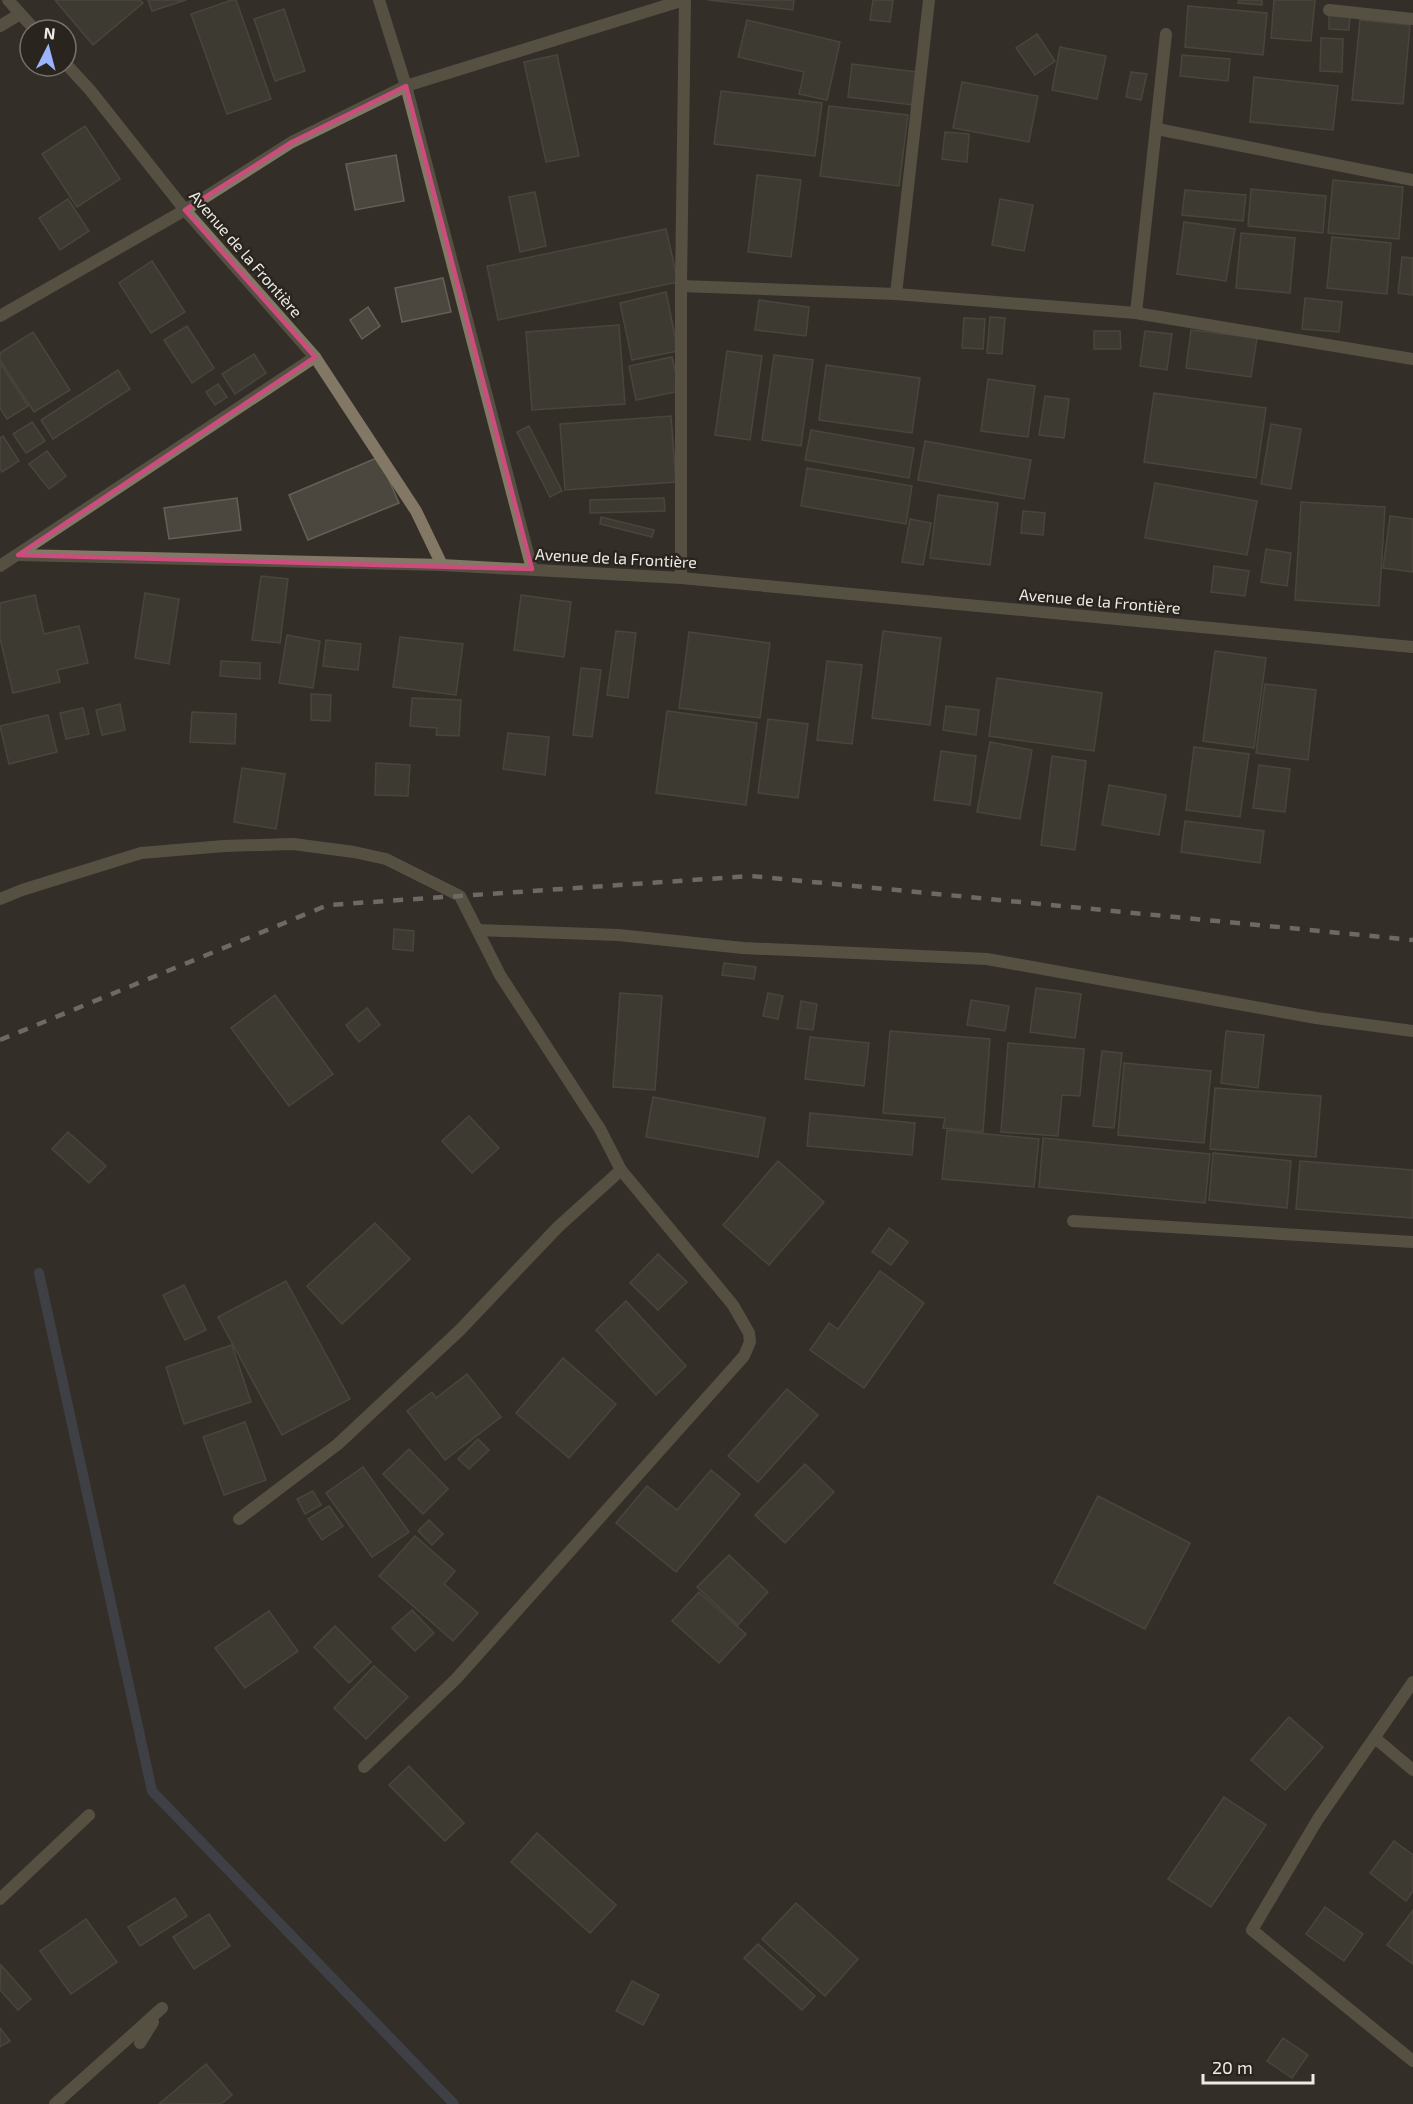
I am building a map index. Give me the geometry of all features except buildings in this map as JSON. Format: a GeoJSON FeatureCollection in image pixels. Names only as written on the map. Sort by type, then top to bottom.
{"type":"FeatureCollection","features":[{"type":"Feature","properties":{"kind":"street"},"geometry":{"type":"LineString","coordinates":[[8,0],[24,18]]}},
{"type":"Feature","properties":{"kind":"street"},"geometry":{"type":"LineString","coordinates":[[379,0],[406,86],[532,569]]}},
{"type":"Feature","properties":{"kind":"street"},"geometry":{"type":"LineString","coordinates":[[0,316],[185,210],[292,142],[406,86],[685,0],[681,286],[681,578]]}},
{"type":"Feature","properties":{"kind":"street"},"geometry":{"type":"LineString","coordinates":[[896,294],[929,0]]}},
{"type":"Feature","properties":{"kind":"street"},"geometry":{"type":"LineString","coordinates":[[1329,10],[1413,20]]}},
{"type":"Feature","properties":{"kind":"street"},"geometry":{"type":"LineString","coordinates":[[0,26],[20,14]]}},
{"type":"Feature","properties":{"kind":"street"},"geometry":{"type":"LineString","coordinates":[[1136,313],[1166,34]]}},
{"type":"Feature","properties":{"kind":"street","name":"Avenue de la Frontière"},"geometry":{"type":"LineString","coordinates":[[78,77],[185,210],[315,357],[416,511],[442,565],[681,578],[1413,647]]}},
{"type":"Feature","properties":{"kind":"street"},"geometry":{"type":"LineString","coordinates":[[1157,129],[1413,180]]}},
{"type":"Feature","properties":{"kind":"street"},"geometry":{"type":"LineString","coordinates":[[681,286],[896,294],[1136,313],[1413,359]]}},
{"type":"Feature","properties":{"kind":"street"},"geometry":{"type":"LineString","coordinates":[[0,566],[315,357]]}},
{"type":"Feature","properties":{"kind":"street"},"geometry":{"type":"LineString","coordinates":[[18,555],[442,565]]}},
{"type":"Feature","properties":{"kind":"street"},"geometry":{"type":"LineString","coordinates":[[0,899],[141,853],[224,846],[293,844],[354,852],[386,860],[460,896],[500,975],[600,1129],[621,1170],[733,1305],[749,1333],[750,1342],[744,1356],[721,1382],[456,1679],[364,1767]]}},
{"type":"Feature","properties":{"kind":"street"},"geometry":{"type":"LineString","coordinates":[[478,930],[618,935],[742,948],[987,960],[1316,1018],[1413,1030]]}},
{"type":"Feature","properties":{"kind":"street"},"geometry":{"type":"LineString","coordinates":[[239,1519],[338,1444],[459,1330],[558,1227],[621,1170]]}},
{"type":"Feature","properties":{"kind":"street"},"geometry":{"type":"LineString","coordinates":[[1073,1221],[1413,1242]]}},
{"type":"Feature","properties":{"kind":"street"},"geometry":{"type":"LineString","coordinates":[[1413,1682],[1318,1820],[1251,1930],[1413,2061]]}},
{"type":"Feature","properties":{"kind":"street"},"geometry":{"type":"LineString","coordinates":[[1375,1738],[1413,1770]]}},
{"type":"Feature","properties":{"kind":"street"},"geometry":{"type":"LineString","coordinates":[[0,1899],[89,1815]]}},
{"type":"Feature","properties":{"kind":"street"},"geometry":{"type":"LineString","coordinates":[[55,2104],[162,2008],[140,2043]]}},
{"type":"Feature","properties":{"kind":"highlighted area"},"geometry":{"type":"Polygon","coordinates":[[[406,86],[532,569],[18,555],[315,357],[185,210],[292,142],[406,86]]]}},
{"type":"Feature","properties":{"kind":"waterway"},"geometry":{"type":"LineString","coordinates":[[39,1273],[152,1791],[454,2104]]}},
{"type":"Feature","properties":{"kind":"railway"},"geometry":{"type":"LineString","coordinates":[[0,1040],[328,905],[751,876],[1413,940]]}}]}
